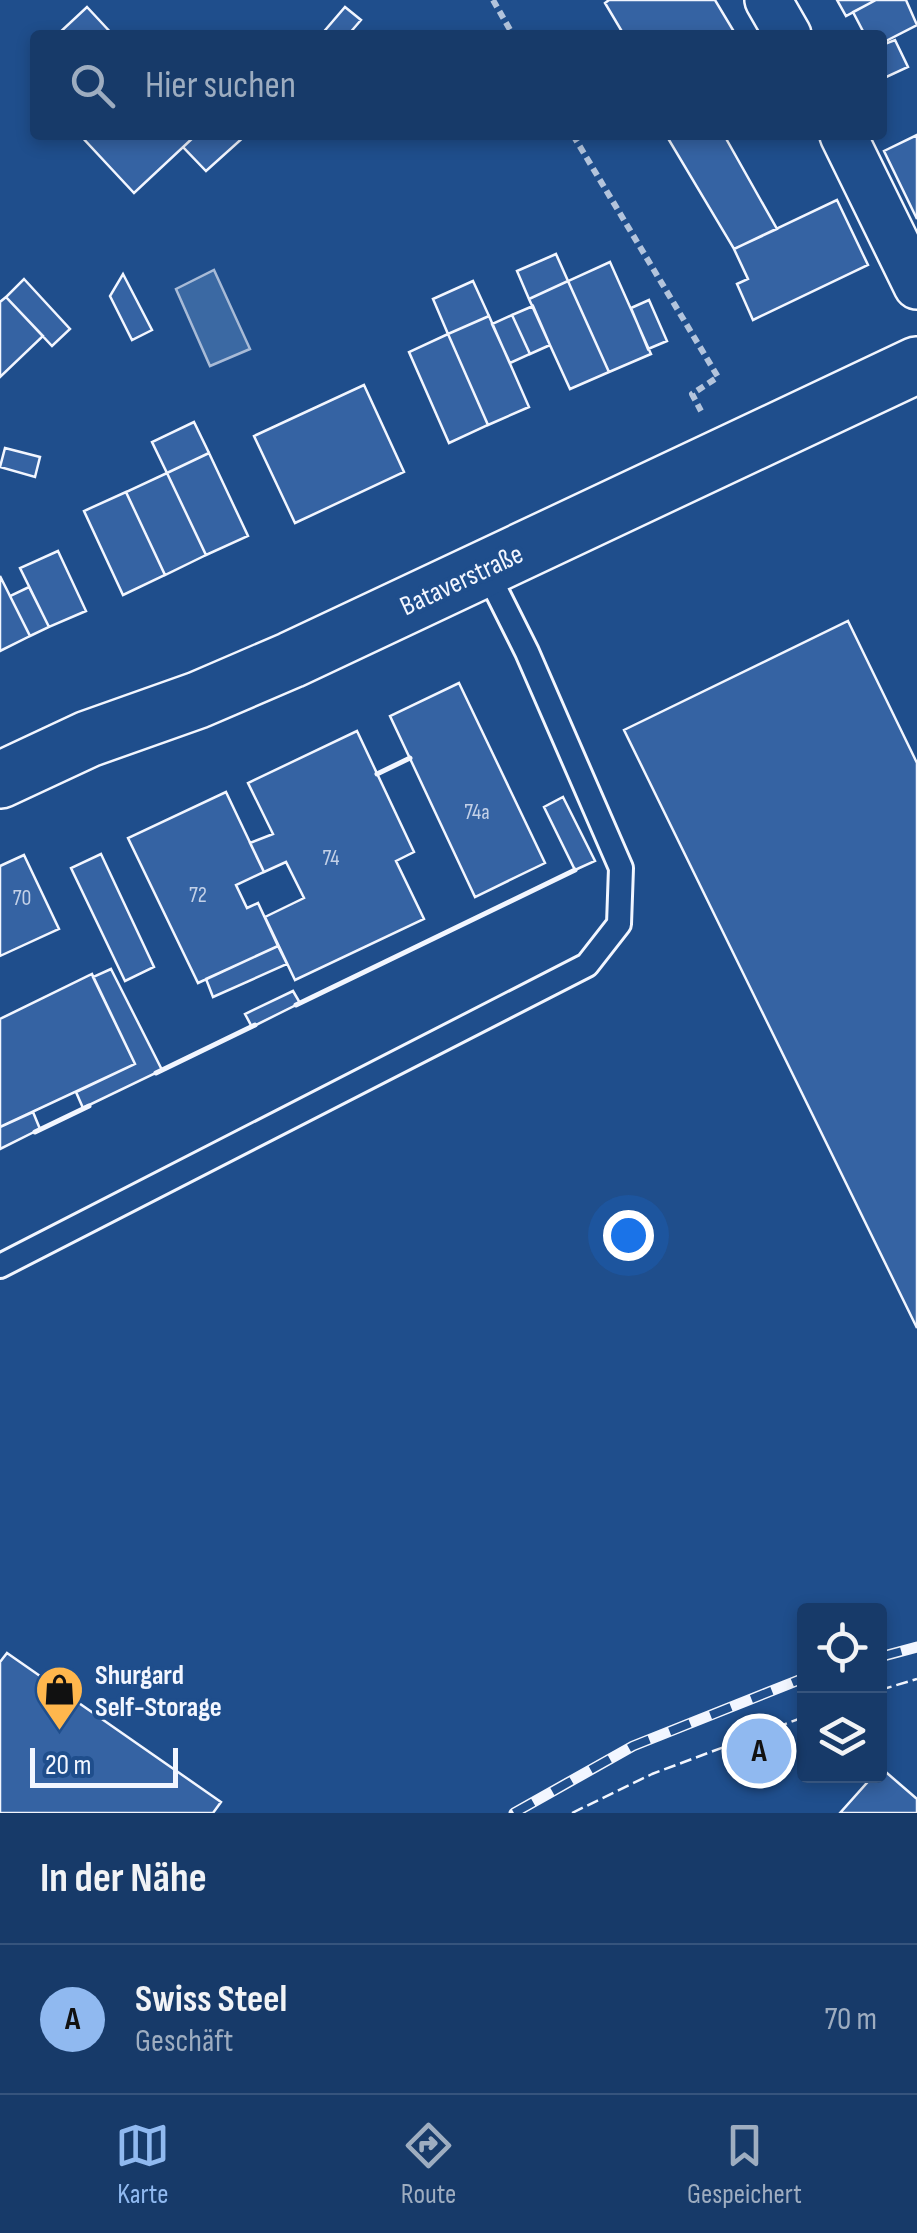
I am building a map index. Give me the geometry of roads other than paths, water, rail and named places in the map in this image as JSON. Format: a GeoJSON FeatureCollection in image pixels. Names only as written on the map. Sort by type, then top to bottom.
{"type":"FeatureCollection","features":[{"type":"Feature","properties":{"kind":"street"},"geometry":{"type":"LineString","coordinates":[[768,0],[785,30]]}},
{"type":"Feature","properties":{"kind":"street"},"geometry":{"type":"LineString","coordinates":[[845,140],[917,286]]}},
{"type":"Feature","properties":{"kind":"street","name":"Bataverstraße"},"geometry":{"type":"LineString","coordinates":[[0,780],[88,739],[198,700],[290,660],[917,366]]}},
{"type":"Feature","properties":{"kind":"lane"},"geometry":{"type":"LineString","coordinates":[[0,1266],[588,965],[619,924],[621,868],[527,652],[485,568]]}},
{"type":"Feature","properties":{"kind":"water"},"geometry":{"type":"Polygon","coordinates":[[[214,270],[250,349],[210,366],[176,289],[214,270]]]}},
{"type":"Feature","properties":{"kind":"railway"},"geometry":{"type":"LineString","coordinates":[[887,1655],[917,1647]]}},
{"type":"Feature","properties":{"kind":"railway"},"geometry":{"type":"LineString","coordinates":[[514,1813],[633,1746],[797,1681]]}},
{"type":"Feature","properties":{"kind":"place","name":"Shurgard Self-Storage"},"geometry":{"type":"Point","coordinates":[60,1732]}},
{"type":"Feature","properties":{"kind":"place","name":"Swiss Steel"},"geometry":{"type":"Point","coordinates":[759,1751]}}]}
